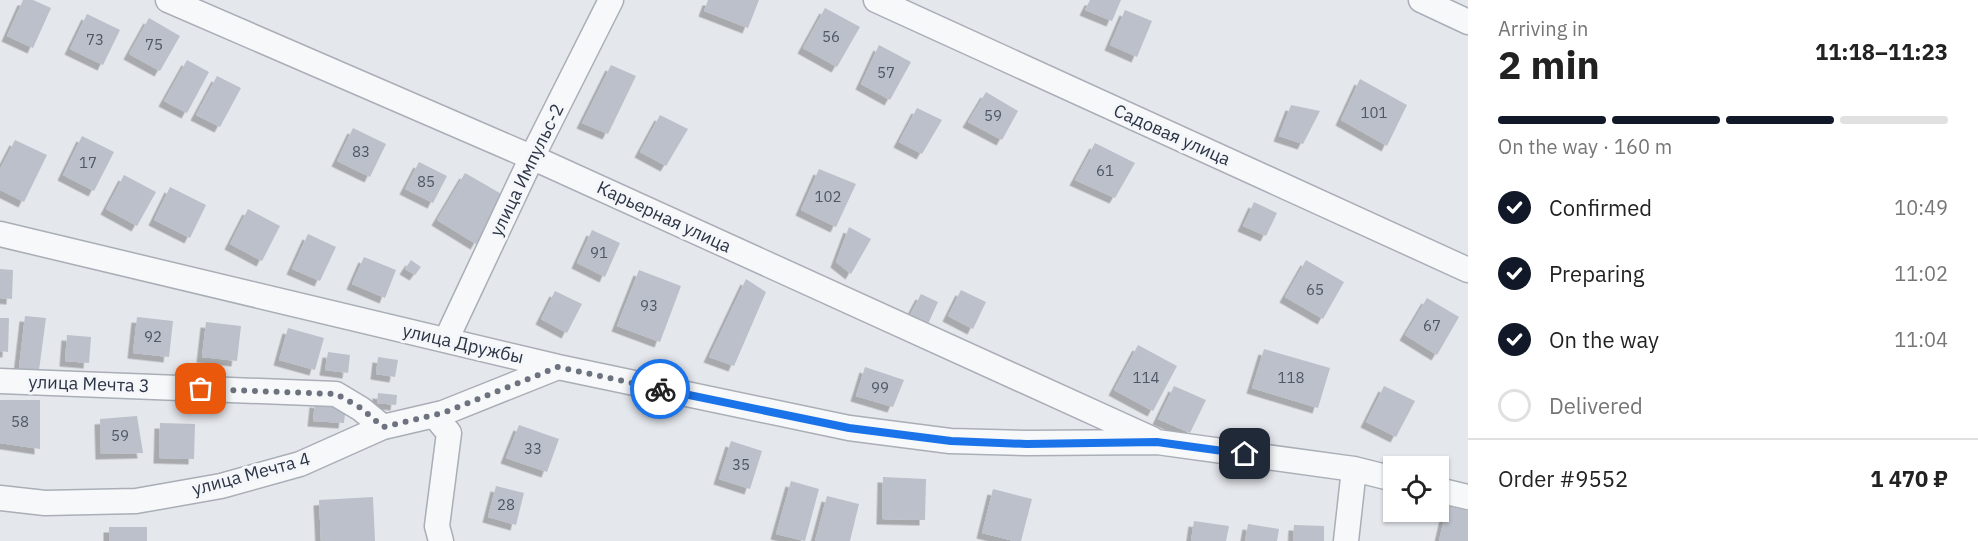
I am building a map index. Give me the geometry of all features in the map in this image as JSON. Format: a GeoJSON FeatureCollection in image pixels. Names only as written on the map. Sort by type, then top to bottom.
{"type":"FeatureCollection","features":[{"type":"Feature","properties":{"kind":"street","name":"Карьерная улица"},"geometry":{"type":"LineString","coordinates":[[168,0],[532,157],[1157,442]]}},
{"type":"Feature","properties":{"kind":"street","name":"улица Импульс-2"},"geometry":{"type":"LineString","coordinates":[[446,340],[532,157],[610,0]]}},
{"type":"Feature","properties":{"kind":"street","name":"Садовая улица"},"geometry":{"type":"LineString","coordinates":[[876,0],[1468,270]]}},
{"type":"Feature","properties":{"kind":"street"},"geometry":{"type":"LineString","coordinates":[[1421,0],[1468,22]]}},
{"type":"Feature","properties":{"kind":"street","name":"улица Дружбы"},"geometry":{"type":"LineString","coordinates":[[0,234],[558,367],[849,428],[951,441],[1027,444],[1157,442],[1354,469],[1383,476]]}},
{"type":"Feature","properties":{"kind":"street","name":"улица Мечта 4"},"geometry":{"type":"LineString","coordinates":[[0,498],[45,503],[136,501],[221,486],[300,464],[383,427],[434,415],[558,367]]}},
{"type":"Feature","properties":{"kind":"street","name":"улица Мечта 3"},"geometry":{"type":"LineString","coordinates":[[0,381],[336,394],[361,408],[383,427]]}},
{"type":"Feature","properties":{"kind":"street"},"geometry":{"type":"LineString","coordinates":[[434,415],[449,433],[436,526],[441,541]]}},
{"type":"Feature","properties":{"kind":"street"},"geometry":{"type":"LineString","coordinates":[[1346,541],[1354,469]]}},
{"type":"Feature","properties":{"kind":"street"},"geometry":{"type":"LineString","coordinates":[[1449,493],[1468,497]]}},
{"type":"Feature","properties":{"kind":"building"},"geometry":{"type":"Polygon","coordinates":[[[23,0],[33,0],[51,8],[33,48],[7,36],[23,0]]]}},
{"type":"Feature","properties":{"kind":"building"},"geometry":{"type":"Polygon","coordinates":[[[708,0],[759,0],[748,28],[704,11],[708,0]]]}},
{"type":"Feature","properties":{"kind":"building"},"geometry":{"type":"Polygon","coordinates":[[[1090,0],[1121,0],[1112,21],[1085,10],[1090,0]]]}},
{"type":"Feature","properties":{"kind":"building"},"geometry":{"type":"Polygon","coordinates":[[[825,8],[860,27],[837,67],[803,48],[825,8]]]}},
{"type":"Feature","properties":{"kind":"building"},"geometry":{"type":"Polygon","coordinates":[[[1125,10],[1152,21],[1137,57],[1110,45],[1125,10]]]}},
{"type":"Feature","properties":{"kind":"building"},"geometry":{"type":"Polygon","coordinates":[[[87,14],[120,30],[103,65],[70,49],[87,14]]]}},
{"type":"Feature","properties":{"kind":"building"},"geometry":{"type":"Polygon","coordinates":[[[149,18],[180,36],[160,71],[129,54],[149,18]]]}},
{"type":"Feature","properties":{"kind":"building"},"geometry":{"type":"Polygon","coordinates":[[[879,45],[911,62],[890,100],[861,84],[879,45]]]}},
{"type":"Feature","properties":{"kind":"building"},"geometry":{"type":"Polygon","coordinates":[[[187,60],[209,72],[187,113],[164,101],[187,60]]]}},
{"type":"Feature","properties":{"kind":"building"},"geometry":{"type":"Polygon","coordinates":[[[611,65],[636,76],[608,134],[582,123],[611,65]]]}},
{"type":"Feature","properties":{"kind":"building"},"geometry":{"type":"Polygon","coordinates":[[[217,76],[241,88],[220,127],[196,115],[217,76]]]}},
{"type":"Feature","properties":{"kind":"building"},"geometry":{"type":"Polygon","coordinates":[[[1360,79],[1407,105],[1387,146],[1341,120],[1360,79]]]}},
{"type":"Feature","properties":{"kind":"building"},"geometry":{"type":"Polygon","coordinates":[[[986,92],[1018,111],[1002,140],[968,122],[986,92]]]}},
{"type":"Feature","properties":{"kind":"building"},"geometry":{"type":"Polygon","coordinates":[[[1291,105],[1320,111],[1303,144],[1279,136],[1291,105]]]}},
{"type":"Feature","properties":{"kind":"building"},"geometry":{"type":"Polygon","coordinates":[[[917,108],[942,120],[922,154],[899,142],[917,108]]]}},
{"type":"Feature","properties":{"kind":"building"},"geometry":{"type":"Polygon","coordinates":[[[660,115],[688,129],[666,166],[640,152],[660,115]]]}},
{"type":"Feature","properties":{"kind":"building"},"geometry":{"type":"Polygon","coordinates":[[[353,128],[386,144],[370,177],[337,161],[353,128]]]}},
{"type":"Feature","properties":{"kind":"building"},"geometry":{"type":"Polygon","coordinates":[[[82,136],[114,152],[94,191],[63,175],[82,136]]]}},
{"type":"Feature","properties":{"kind":"building"},"geometry":{"type":"Polygon","coordinates":[[[15,140],[47,155],[24,202],[0,190],[0,169],[15,140]]]}},
{"type":"Feature","properties":{"kind":"building"},"geometry":{"type":"Polygon","coordinates":[[[1095,143],[1135,163],[1115,198],[1075,180],[1095,143]]]}},
{"type":"Feature","properties":{"kind":"building"},"geometry":{"type":"Polygon","coordinates":[[[419,162],[447,176],[433,203],[405,189],[419,162]]]}},
{"type":"Feature","properties":{"kind":"building"},"geometry":{"type":"Polygon","coordinates":[[[819,169],[856,184],[836,227],[801,210],[819,169]]]}},
{"type":"Feature","properties":{"kind":"building"},"geometry":{"type":"Polygon","coordinates":[[[465,173],[505,196],[476,244],[437,220],[465,173]]]}},
{"type":"Feature","properties":{"kind":"building"},"geometry":{"type":"Polygon","coordinates":[[[124,175],[156,192],[137,226],[106,209],[124,175]]]}},
{"type":"Feature","properties":{"kind":"building"},"geometry":{"type":"Polygon","coordinates":[[[170,187],[206,205],[190,238],[154,220],[170,187]]]}},
{"type":"Feature","properties":{"kind":"building"},"geometry":{"type":"Polygon","coordinates":[[[1254,202],[1277,213],[1266,236],[1243,226],[1254,202]]]}},
{"type":"Feature","properties":{"kind":"building"},"geometry":{"type":"Polygon","coordinates":[[[248,209],[280,226],[262,261],[230,244],[248,209]]]}},
{"type":"Feature","properties":{"kind":"building"},"geometry":{"type":"Polygon","coordinates":[[[849,227],[871,239],[851,274],[836,262],[849,227]]]}},
{"type":"Feature","properties":{"kind":"building"},"geometry":{"type":"Polygon","coordinates":[[[592,230],[620,243],[605,277],[577,263],[592,230]]]}},
{"type":"Feature","properties":{"kind":"building"},"geometry":{"type":"Polygon","coordinates":[[[308,234],[336,247],[320,281],[292,269],[308,234]]]}},
{"type":"Feature","properties":{"kind":"building"},"geometry":{"type":"Polygon","coordinates":[[[364,257],[396,270],[385,298],[352,284],[364,257]]]}},
{"type":"Feature","properties":{"kind":"building"},"geometry":{"type":"Polygon","coordinates":[[[411,260],[421,267],[415,275],[405,269],[411,260]]]}},
{"type":"Feature","properties":{"kind":"building"},"geometry":{"type":"Polygon","coordinates":[[[1306,260],[1344,282],[1323,319],[1285,297],[1306,260]]]}},
{"type":"Feature","properties":{"kind":"building"},"geometry":{"type":"Polygon","coordinates":[[[0,269],[13,270],[12,299],[0,298],[0,269]]]}},
{"type":"Feature","properties":{"kind":"building"},"geometry":{"type":"Polygon","coordinates":[[[639,270],[681,286],[660,342],[617,326],[639,270]]]}},
{"type":"Feature","properties":{"kind":"building"},"geometry":{"type":"Polygon","coordinates":[[[746,279],[766,292],[734,366],[709,357],[746,279]]]}},
{"type":"Feature","properties":{"kind":"building"},"geometry":{"type":"Polygon","coordinates":[[[961,290],[986,302],[973,329],[948,316],[961,290]]]}},
{"type":"Feature","properties":{"kind":"building"},"geometry":{"type":"Polygon","coordinates":[[[555,291],[582,304],[567,333],[541,319],[555,291]]]}},
{"type":"Feature","properties":{"kind":"building"},"geometry":{"type":"Polygon","coordinates":[[[921,294],[938,302],[928,324],[910,315],[921,294]]]}},
{"type":"Feature","properties":{"kind":"building"},"geometry":{"type":"Polygon","coordinates":[[[1427,298],[1459,317],[1437,355],[1405,335],[1427,298]]]}},
{"type":"Feature","properties":{"kind":"building"},"geometry":{"type":"Polygon","coordinates":[[[25,316],[46,318],[39,370],[19,368],[25,316]]]}},
{"type":"Feature","properties":{"kind":"building"},"geometry":{"type":"Polygon","coordinates":[[[137,317],[173,321],[169,357],[133,353],[137,317]]]}},
{"type":"Feature","properties":{"kind":"building"},"geometry":{"type":"Polygon","coordinates":[[[0,318],[9,318],[8,352],[0,351],[0,318]]]}},
{"type":"Feature","properties":{"kind":"building"},"geometry":{"type":"Polygon","coordinates":[[[206,322],[241,326],[237,361],[202,357],[206,322]]]}},
{"type":"Feature","properties":{"kind":"building"},"geometry":{"type":"Polygon","coordinates":[[[288,328],[324,338],[315,370],[279,360],[288,328]]]}},
{"type":"Feature","properties":{"kind":"building"},"geometry":{"type":"Polygon","coordinates":[[[67,335],[91,337],[89,363],[65,361],[67,335]]]}},
{"type":"Feature","properties":{"kind":"building"},"geometry":{"type":"Polygon","coordinates":[[[1138,345],[1177,366],[1153,411],[1114,390],[1138,345]]]}},
{"type":"Feature","properties":{"kind":"building"},"geometry":{"type":"Polygon","coordinates":[[[1264,349],[1330,368],[1318,408],[1252,388],[1264,349]]]}},
{"type":"Feature","properties":{"kind":"building"},"geometry":{"type":"Polygon","coordinates":[[[328,352],[350,355],[348,373],[325,370],[328,352]]]}},
{"type":"Feature","properties":{"kind":"building"},"geometry":{"type":"Polygon","coordinates":[[[378,357],[398,360],[395,377],[376,374],[378,357]]]}},
{"type":"Feature","properties":{"kind":"building"},"geometry":{"type":"Polygon","coordinates":[[[865,367],[904,380],[893,407],[856,396],[865,367]]]}},
{"type":"Feature","properties":{"kind":"building"},"geometry":{"type":"Polygon","coordinates":[[[1174,386],[1206,400],[1190,433],[1158,419],[1174,386]]]}},
{"type":"Feature","properties":{"kind":"building"},"geometry":{"type":"Polygon","coordinates":[[[1384,386],[1415,401],[1396,437],[1366,422],[1384,386]]]}},
{"type":"Feature","properties":{"kind":"building"},"geometry":{"type":"Polygon","coordinates":[[[378,393],[397,395],[396,405],[377,403],[378,393]]]}},
{"type":"Feature","properties":{"kind":"building"},"geometry":{"type":"Polygon","coordinates":[[[0,400],[40,400],[40,449],[0,443],[0,400]]]}},
{"type":"Feature","properties":{"kind":"building"},"geometry":{"type":"Polygon","coordinates":[[[315,402],[346,405],[344,423],[313,421],[315,402]]]}},
{"type":"Feature","properties":{"kind":"building"},"geometry":{"type":"Polygon","coordinates":[[[137,416],[143,453],[101,454],[100,419],[137,416]]]}},
{"type":"Feature","properties":{"kind":"building"},"geometry":{"type":"Polygon","coordinates":[[[160,423],[195,424],[194,459],[159,458],[160,423]]]}},
{"type":"Feature","properties":{"kind":"building"},"geometry":{"type":"Polygon","coordinates":[[[519,425],[559,439],[547,472],[506,458],[519,425]]]}},
{"type":"Feature","properties":{"kind":"building"},"geometry":{"type":"Polygon","coordinates":[[[731,441],[762,451],[750,489],[719,479],[731,441]]]}},
{"type":"Feature","properties":{"kind":"building"},"geometry":{"type":"Polygon","coordinates":[[[883,477],[926,479],[925,520],[882,519],[883,477]]]}},
{"type":"Feature","properties":{"kind":"building"},"geometry":{"type":"Polygon","coordinates":[[[791,481],[819,489],[805,541],[776,534],[791,481]]]}},
{"type":"Feature","properties":{"kind":"building"},"geometry":{"type":"Polygon","coordinates":[[[496,486],[524,493],[516,525],[488,517],[496,486]]]}},
{"type":"Feature","properties":{"kind":"building"},"geometry":{"type":"Polygon","coordinates":[[[993,489],[1032,499],[1021,541],[982,533],[993,489]]]}},
{"type":"Feature","properties":{"kind":"building"},"geometry":{"type":"Polygon","coordinates":[[[827,496],[859,504],[850,541],[815,541],[827,496]]]}},
{"type":"Feature","properties":{"kind":"building"},"geometry":{"type":"Polygon","coordinates":[[[373,497],[375,541],[321,541],[319,500],[373,497]]]}},
{"type":"Feature","properties":{"kind":"building"},"geometry":{"type":"Polygon","coordinates":[[[1449,506],[1468,511],[1468,541],[1439,541],[1443,522],[1449,522],[1449,506]]]}},
{"type":"Feature","properties":{"kind":"building"},"geometry":{"type":"Polygon","coordinates":[[[1194,521],[1229,526],[1226,541],[1191,541],[1194,521]]]}},
{"type":"Feature","properties":{"kind":"building"},"geometry":{"type":"Polygon","coordinates":[[[1248,524],[1279,529],[1277,541],[1245,541],[1248,524]]]}},
{"type":"Feature","properties":{"kind":"building"},"geometry":{"type":"Polygon","coordinates":[[[1294,525],[1324,526],[1324,541],[1293,541],[1294,525]]]}},
{"type":"Feature","properties":{"kind":"building"},"geometry":{"type":"Polygon","coordinates":[[[109,527],[147,527],[147,541],[109,541],[109,527]]]}},
{"type":"Feature","properties":{"kind":"way so far"},"geometry":{"type":"LineString","coordinates":[[201,389],[336,394],[361,408],[383,427],[443,413],[558,367],[660,389]]}},
{"type":"Feature","properties":{"kind":"route"},"geometry":{"type":"LineString","coordinates":[[660,389],[849,428],[951,441],[1027,444],[1157,442],[1245,454]]}}]}
